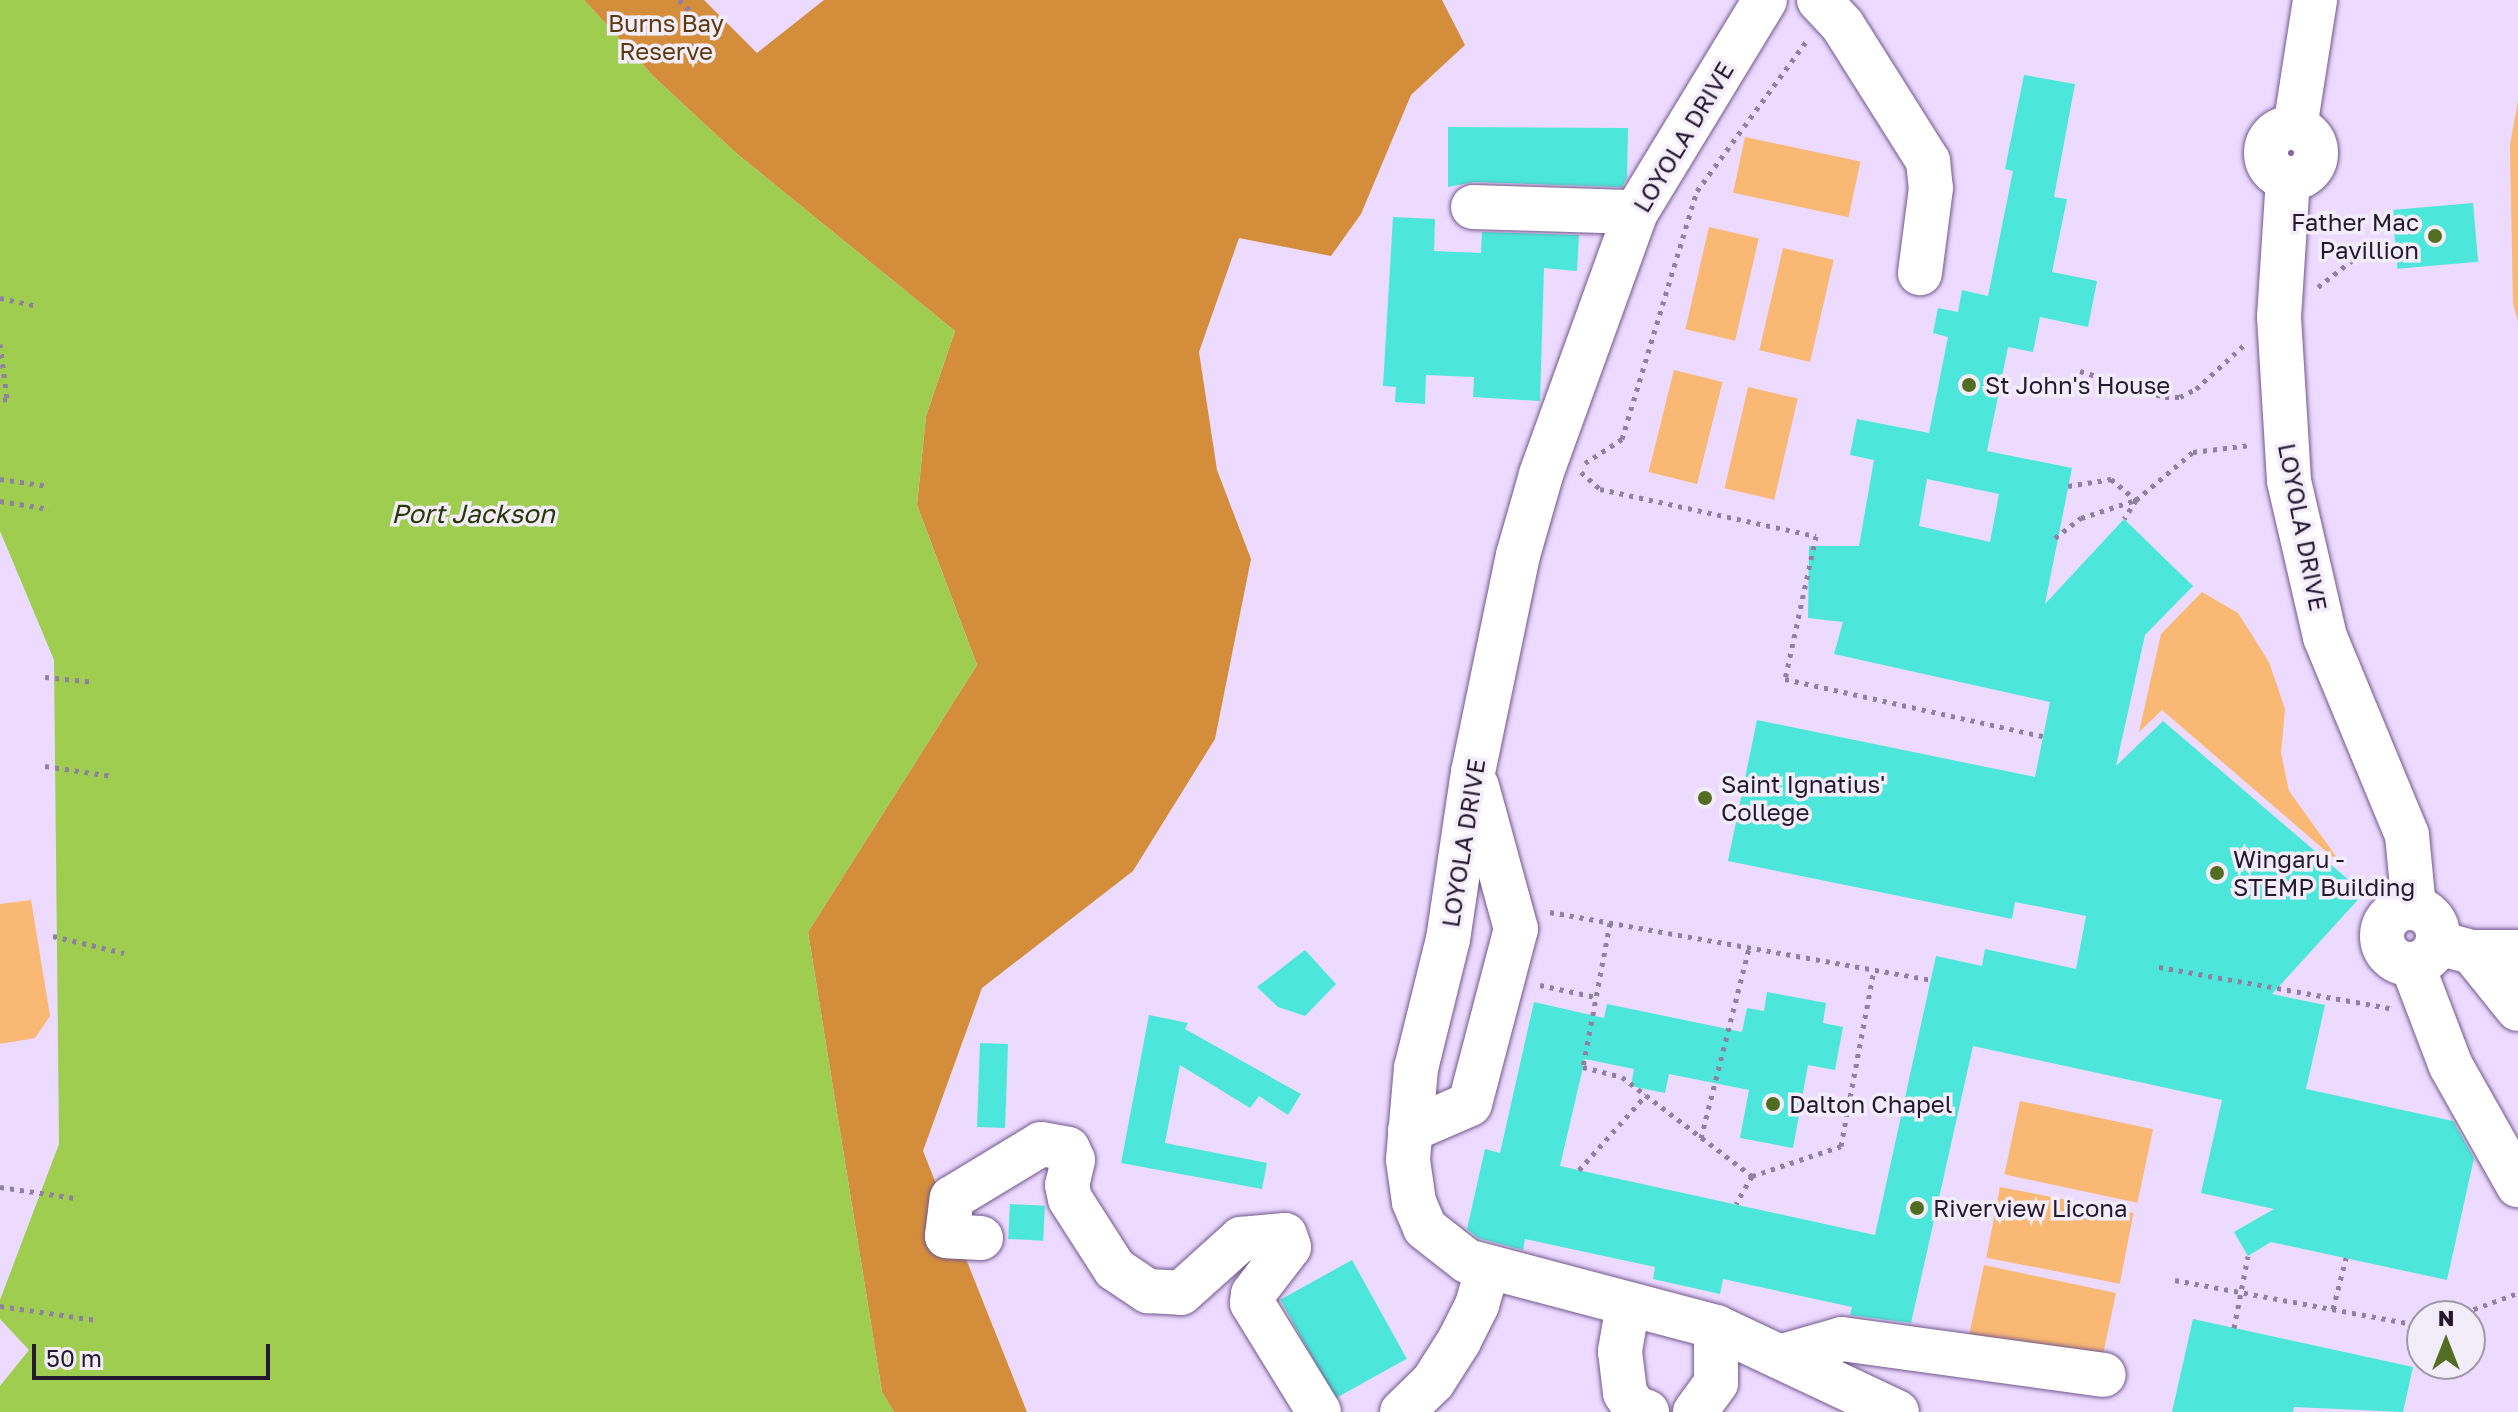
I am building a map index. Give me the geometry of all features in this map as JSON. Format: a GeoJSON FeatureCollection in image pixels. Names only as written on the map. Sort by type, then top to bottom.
{"type":"FeatureCollection","features":[{"type":"Feature","properties":{"kind":"street","name":"LOYOLA DRIVE"},"geometry":{"type":"LineString","coordinates":[[1765,0],[1636,212],[1522,542],[1473,772],[1448,939],[1416,1068],[1410,1130],[1414,1202],[1425,1228],[1467,1261],[1487,1269],[1716,1327],[1897,1412]]}},
{"type":"Feature","properties":{"kind":"street","name":"LOYOLA DRIVE"},"geometry":{"type":"LineString","coordinates":[[2315,0],[2295,128],[2271,137],[2266,153],[2272,170],[2288,178],[2279,317],[2285,440],[2303,554],[2318,609],[2407,835],[2414,908],[2389,916],[2382,937],[2392,957],[2441,953]]}},
{"type":"Feature","properties":{"kind":"street"},"geometry":{"type":"LineString","coordinates":[[1822,2],[1877,76],[1928,161],[1931,188],[1920,273]]}},
{"type":"Feature","properties":{"kind":"street"},"geometry":{"type":"LineString","coordinates":[[1473,207],[1636,212]]}},
{"type":"Feature","properties":{"kind":"street"},"geometry":{"type":"LineString","coordinates":[[1410,1130],[1470,1104],[1516,929],[1473,772]]}},
{"type":"Feature","properties":{"kind":"street"},"geometry":{"type":"LineString","coordinates":[[2441,953],[2518,952]]}},
{"type":"Feature","properties":{"kind":"street"},"geometry":{"type":"LineString","coordinates":[[2441,953],[2518,1009]]}},
{"type":"Feature","properties":{"kind":"street"},"geometry":{"type":"LineString","coordinates":[[2441,953],[2451,1066],[2518,1185]]}},
{"type":"Feature","properties":{"kind":"street"},"geometry":{"type":"LineString","coordinates":[[981,1238],[947,1236],[952,1198],[1041,1144],[1068,1149],[1073,1160],[1067,1185],[1070,1199],[1115,1269],[1148,1291],[1181,1293],[1228,1246],[1251,1236],[1285,1235],[1289,1247],[1253,1294],[1252,1303],[1319,1412]]}},
{"type":"Feature","properties":{"kind":"street"},"geometry":{"type":"LineString","coordinates":[[1402,1412],[1433,1382],[1459,1341],[1477,1305],[1487,1269]]}},
{"type":"Feature","properties":{"kind":"street"},"geometry":{"type":"LineString","coordinates":[[1628,1305],[1622,1378],[1634,1407],[1647,1412]]}},
{"type":"Feature","properties":{"kind":"street"},"geometry":{"type":"LineString","coordinates":[[1695,1412],[1716,1383],[1716,1327]]}},
{"type":"Feature","properties":{"kind":"street"},"geometry":{"type":"LineString","coordinates":[[1783,1356],[1842,1339],[2104,1375]]}},
{"type":"Feature","properties":{"kind":"path"},"geometry":{"type":"LineString","coordinates":[[679,0],[704,24]]}},
{"type":"Feature","properties":{"kind":"path"},"geometry":{"type":"LineString","coordinates":[[1573,483],[1577,468],[1622,439],[1697,191],[1805,45],[1822,2]]}},
{"type":"Feature","properties":{"kind":"path"},"geometry":{"type":"LineString","coordinates":[[2080,371],[2153,394],[2180,397],[2196,389],[2279,317],[2377,241]]}},
{"type":"Feature","properties":{"kind":"path"},"geometry":{"type":"LineString","coordinates":[[0,298],[38,306]]}},
{"type":"Feature","properties":{"kind":"path"},"geometry":{"type":"LineString","coordinates":[[0,344],[7,399],[0,400]]}},
{"type":"Feature","properties":{"kind":"path"},"geometry":{"type":"LineString","coordinates":[[2124,519],[2136,500],[2193,452],[2285,440]]}},
{"type":"Feature","properties":{"kind":"path"},"geometry":{"type":"LineString","coordinates":[[1577,468],[1600,489],[1816,536],[1785,679],[2043,736]]}},
{"type":"Feature","properties":{"kind":"path"},"geometry":{"type":"LineString","coordinates":[[0,479],[49,486]]}},
{"type":"Feature","properties":{"kind":"path"},"geometry":{"type":"LineString","coordinates":[[2068,486],[2111,479],[2136,500]]}},
{"type":"Feature","properties":{"kind":"path"},"geometry":{"type":"LineString","coordinates":[[2055,538],[2081,518],[2136,500]]}},
{"type":"Feature","properties":{"kind":"path"},"geometry":{"type":"LineString","coordinates":[[0,501],[49,509]]}},
{"type":"Feature","properties":{"kind":"path"},"geometry":{"type":"LineString","coordinates":[[45,677],[95,682]]}},
{"type":"Feature","properties":{"kind":"path"},"geometry":{"type":"LineString","coordinates":[[45,766],[112,776]]}},
{"type":"Feature","properties":{"kind":"path"},"geometry":{"type":"LineString","coordinates":[[1509,905],[1931,980]]}},
{"type":"Feature","properties":{"kind":"path"},"geometry":{"type":"LineString","coordinates":[[1610,923],[1583,1067],[1622,1077],[1752,1176]]}},
{"type":"Feature","properties":{"kind":"path"},"geometry":{"type":"LineString","coordinates":[[53,936],[124,953]]}},
{"type":"Feature","properties":{"kind":"path"},"geometry":{"type":"LineString","coordinates":[[1701,1138],[1749,948]]}},
{"type":"Feature","properties":{"kind":"path"},"geometry":{"type":"LineString","coordinates":[[2159,967],[2377,1006]]}},
{"type":"Feature","properties":{"kind":"path"},"geometry":{"type":"LineString","coordinates":[[1736,1204],[1752,1176],[1841,1146],[1874,970]]}},
{"type":"Feature","properties":{"kind":"path"},"geometry":{"type":"LineString","coordinates":[[1529,983],[1596,997]]}},
{"type":"Feature","properties":{"kind":"path"},"geometry":{"type":"LineString","coordinates":[[1579,1170],[1646,1095]]}},
{"type":"Feature","properties":{"kind":"path"},"geometry":{"type":"LineString","coordinates":[[0,1187],[75,1198]]}},
{"type":"Feature","properties":{"kind":"path"},"geometry":{"type":"LineString","coordinates":[[2234,1328],[2248,1256]]}},
{"type":"Feature","properties":{"kind":"path"},"geometry":{"type":"LineString","coordinates":[[2333,1309],[2346,1258]]}},
{"type":"Feature","properties":{"kind":"path"},"geometry":{"type":"LineString","coordinates":[[2175,1280],[2406,1323]]}},
{"type":"Feature","properties":{"kind":"path"},"geometry":{"type":"LineString","coordinates":[[2486,1305],[2518,1293]]}},
{"type":"Feature","properties":{"kind":"path"},"geometry":{"type":"LineString","coordinates":[[0,1306],[96,1320]]}},
{"type":"Feature","properties":{"kind":"shaded area"},"geometry":{"type":"Polygon","coordinates":[[[2518,101],[2518,321],[2513,304],[2510,145],[2518,101]]]}},
{"type":"Feature","properties":{"kind":"shaded area"},"geometry":{"type":"Polygon","coordinates":[[[1745,137],[1860,162],[1849,217],[1733,193],[1745,137]]]}},
{"type":"Feature","properties":{"kind":"shaded area"},"geometry":{"type":"Polygon","coordinates":[[[1709,227],[1759,238],[1735,341],[1685,329],[1709,227]]]}},
{"type":"Feature","properties":{"kind":"shaded area"},"geometry":{"type":"Polygon","coordinates":[[[1783,248],[1834,260],[1810,362],[1759,350],[1783,248]]]}},
{"type":"Feature","properties":{"kind":"shaded area"},"geometry":{"type":"Polygon","coordinates":[[[1674,370],[1723,382],[1697,484],[1649,472],[1674,370]]]}},
{"type":"Feature","properties":{"kind":"shaded area"},"geometry":{"type":"Polygon","coordinates":[[[1748,387],[1798,398],[1774,500],[1725,488],[1748,387]]]}},
{"type":"Feature","properties":{"kind":"shaded area"},"geometry":{"type":"Polygon","coordinates":[[[2202,592],[2238,613],[2269,662],[2285,709],[2281,753],[2289,791],[2343,866],[2162,710],[2139,732],[2161,634],[2202,592]]]}},
{"type":"Feature","properties":{"kind":"shaded area"},"geometry":{"type":"Polygon","coordinates":[[[31,900],[50,1016],[35,1038],[0,1044],[0,904],[31,900]]]}},
{"type":"Feature","properties":{"kind":"shaded area"},"geometry":{"type":"Polygon","coordinates":[[[2020,1101],[2153,1129],[2137,1203],[2004,1174],[2020,1101]]]}},
{"type":"Feature","properties":{"kind":"shaded area"},"geometry":{"type":"Polygon","coordinates":[[[2000,1187],[2134,1213],[2120,1284],[1986,1258],[2000,1187]]]}},
{"type":"Feature","properties":{"kind":"shaded area"},"geometry":{"type":"Polygon","coordinates":[[[1984,1265],[2116,1293],[2101,1363],[1969,1335],[1984,1265]]]}},
{"type":"Feature","properties":{"kind":"green space","name":"Burns Bay Reserve"},"geometry":{"type":"Polygon","coordinates":[[[584,0],[704,0],[757,53],[824,0],[1442,0],[1465,45],[1411,95],[1361,214],[1331,256],[1239,238],[1199,352],[1217,470],[1251,559],[1215,739],[1133,871],[982,988],[923,1151],[1027,1412],[894,1412],[882,1392],[808,932],[977,665],[917,505],[926,416],[955,331],[736,153],[654,77],[584,0]]]}},
{"type":"Feature","properties":{"kind":"water","name":"Port Jackson"},"geometry":{"type":"Polygon","coordinates":[[[0,0],[584,0],[654,77],[736,153],[955,331],[926,416],[917,505],[977,665],[808,932],[882,1392],[894,1412],[0,1412],[0,1386],[29,1350],[0,1319],[0,1300],[59,1144],[54,660],[0,531],[0,0]]]}},
{"type":"Feature","properties":{"kind":"building"},"geometry":{"type":"Polygon","coordinates":[[[2024,75],[2075,84],[2054,197],[2067,199],[2052,272],[2097,281],[2088,327],[2040,317],[2033,352],[2008,347],[1987,451],[2072,468],[2045,604],[2124,519],[2193,586],[2145,635],[2116,766],[2163,721],[2364,893],[2272,994],[2325,1005],[2306,1089],[2453,1121],[2474,1158],[2447,1280],[2271,1242],[2248,1256],[2234,1232],[2274,1209],[2201,1193],[2222,1100],[1973,1046],[1911,1323],[1850,1315],[1852,1307],[1723,1279],[1720,1294],[1653,1279],[1655,1267],[1525,1239],[1523,1250],[1478,1238],[1467,1229],[1485,1149],[1500,1153],[1534,1002],[1604,1018],[1607,1004],[1742,1032],[1747,1008],[1764,1011],[1767,992],[1826,1003],[1823,1023],[1843,1027],[1835,1070],[1808,1065],[1793,1148],[1740,1138],[1749,1090],[1669,1074],[1665,1093],[1631,1086],[1634,1069],[1585,1059],[1560,1166],[1875,1235],[1936,956],[1982,966],[1985,949],[2076,969],[2086,916],[2015,902],[2012,919],[1728,861],[1757,720],[2035,777],[2050,702],[1834,654],[1843,622],[1808,618],[1809,546],[1859,546],[1874,460],[1850,455],[1857,419],[1929,433],[1948,337],[1933,333],[1938,308],[1958,312],[1962,290],[1988,296],[2013,171],[2005,169],[2024,75]],[[1927,479],[1919,526],[1990,542],[1999,494],[1927,479]]]}},
{"type":"Feature","properties":{"kind":"building"},"geometry":{"type":"Polygon","coordinates":[[[1448,127],[1628,128],[1627,178],[1622,187],[1474,182],[1448,187],[1448,127]]]}},
{"type":"Feature","properties":{"kind":"building","name":"Father Mac Pavillion"},"geometry":{"type":"Polygon","coordinates":[[[2473,203],[2478,262],[2397,269],[2392,210],[2473,203]]]}},
{"type":"Feature","properties":{"kind":"building"},"geometry":{"type":"Polygon","coordinates":[[[1393,217],[1435,219],[1434,251],[1481,253],[1482,232],[1579,235],[1577,271],[1544,268],[1540,401],[1473,397],[1474,377],[1426,375],[1425,404],[1395,402],[1396,387],[1383,386],[1393,217]]]}},
{"type":"Feature","properties":{"kind":"building"},"geometry":{"type":"Polygon","coordinates":[[[1305,950],[1336,984],[1305,1016],[1278,1007],[1257,987],[1305,950]]]}},
{"type":"Feature","properties":{"kind":"building"},"geometry":{"type":"Polygon","coordinates":[[[1149,1015],[1188,1023],[1185,1029],[1301,1094],[1288,1115],[1259,1096],[1250,1108],[1180,1065],[1165,1143],[1267,1163],[1262,1189],[1121,1163],[1149,1015]]]}},
{"type":"Feature","properties":{"kind":"building"},"geometry":{"type":"Polygon","coordinates":[[[980,1043],[1008,1044],[1005,1128],[977,1127],[980,1043]]]}},
{"type":"Feature","properties":{"kind":"building"},"geometry":{"type":"Polygon","coordinates":[[[1010,1204],[1045,1206],[1043,1241],[1008,1239],[1010,1204]]]}},
{"type":"Feature","properties":{"kind":"building"},"geometry":{"type":"Polygon","coordinates":[[[1352,1260],[1407,1359],[1335,1399],[1280,1300],[1352,1260]]]}},
{"type":"Feature","properties":{"kind":"building"},"geometry":{"type":"Polygon","coordinates":[[[2193,1319],[2406,1365],[2406,1380],[2410,1380],[2403,1412],[2294,1407],[2293,1412],[2172,1412],[2193,1319]]]}},
{"type":"Feature","properties":{"kind":"place","name":"Father Mac Pavillion"},"geometry":{"type":"Point","coordinates":[2435,236]}},
{"type":"Feature","properties":{"kind":"place","name":"St John's House"},"geometry":{"type":"Point","coordinates":[1969,385]}},
{"type":"Feature","properties":{"kind":"place","name":"Saint Ignatius' College"},"geometry":{"type":"Point","coordinates":[1705,798]}},
{"type":"Feature","properties":{"kind":"place","name":"Wingaru - STEMP Building"},"geometry":{"type":"Point","coordinates":[2217,873]}},
{"type":"Feature","properties":{"kind":"place","name":"Dalton Chapel"},"geometry":{"type":"Point","coordinates":[1773,1104]}},
{"type":"Feature","properties":{"kind":"place","name":"Riverview Licona"},"geometry":{"type":"Point","coordinates":[1917,1208]}}]}
